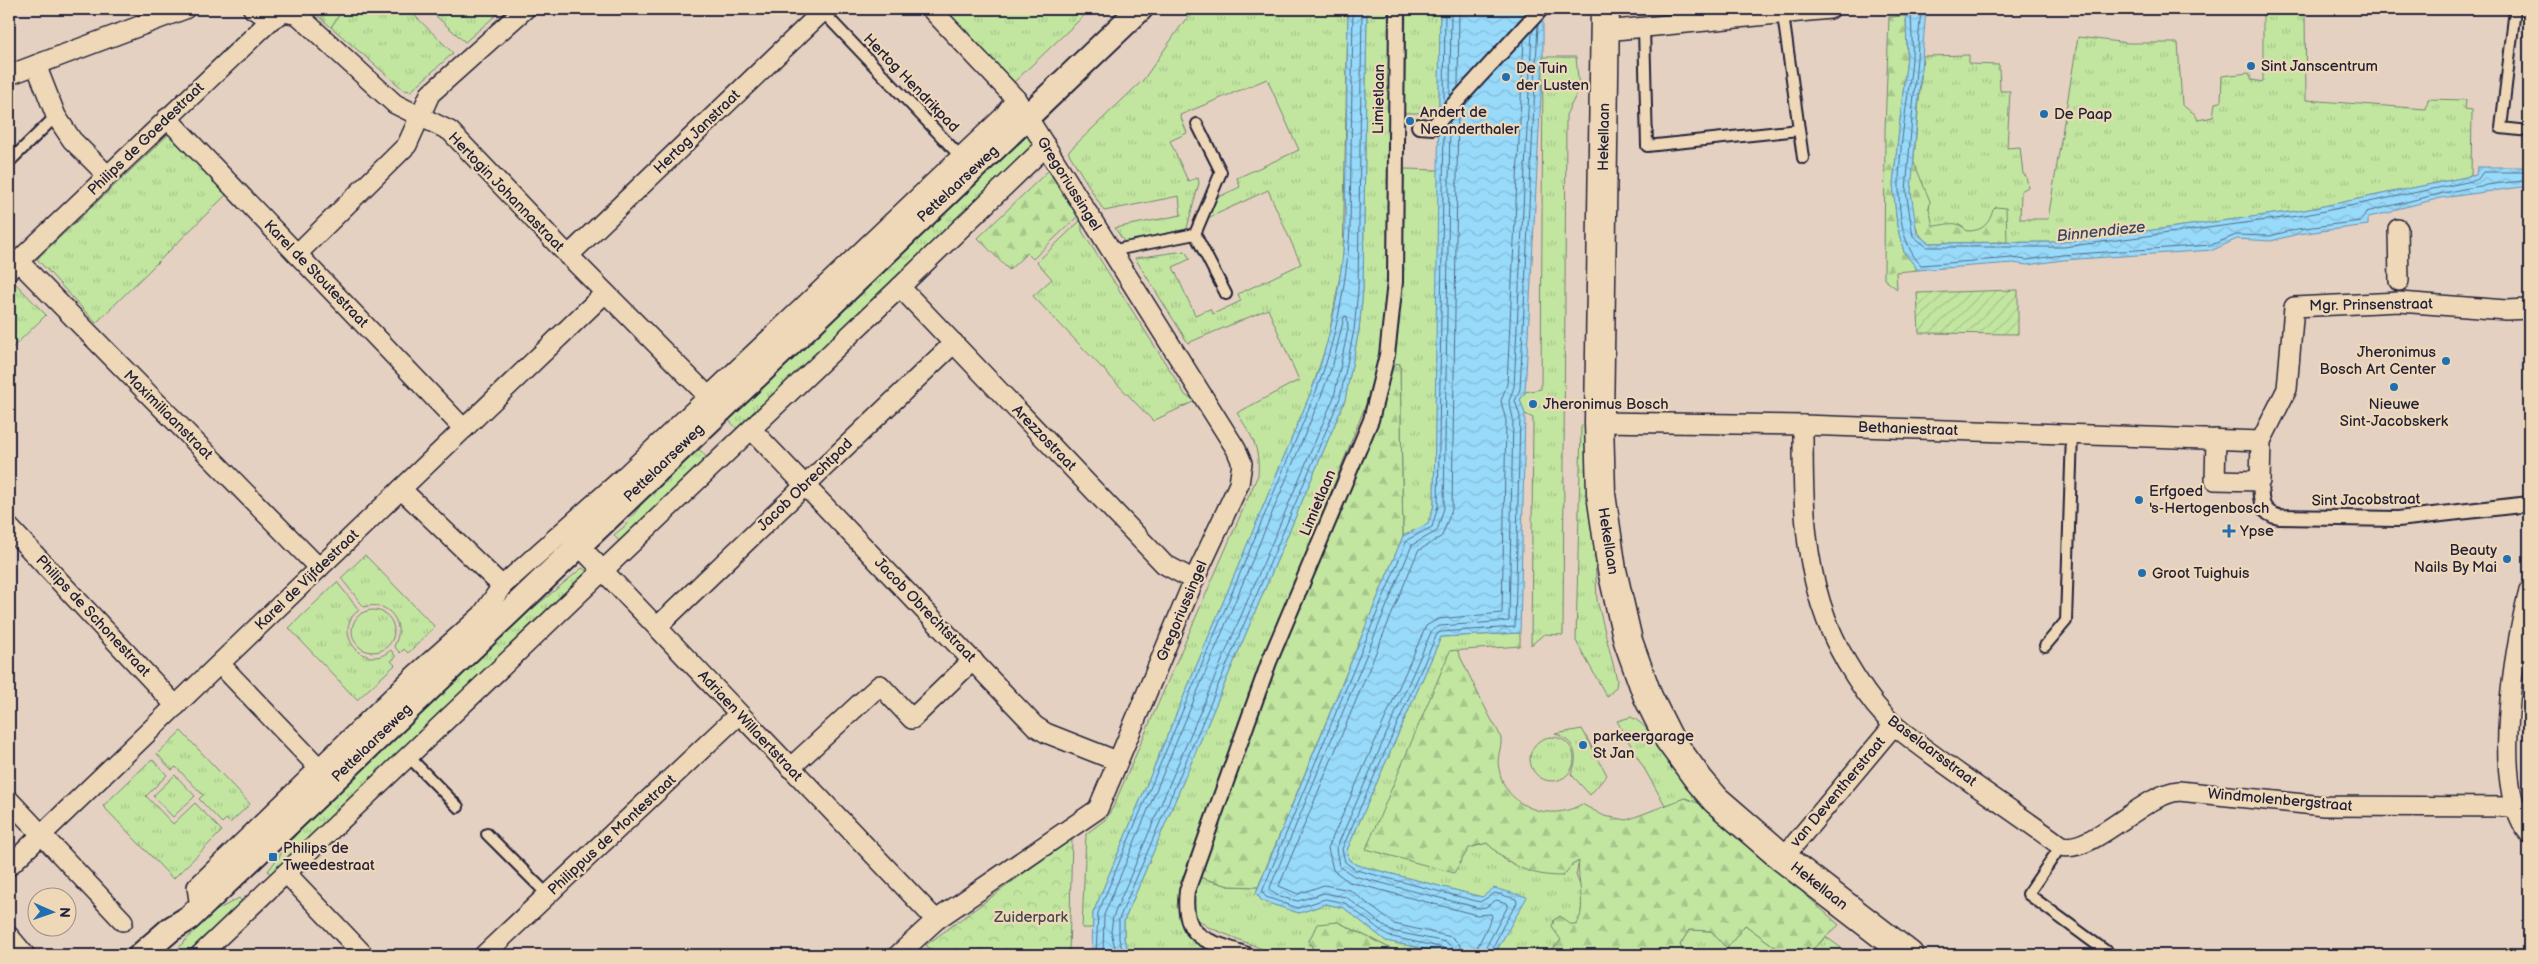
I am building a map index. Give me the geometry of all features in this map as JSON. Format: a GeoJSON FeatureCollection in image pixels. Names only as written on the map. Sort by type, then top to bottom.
{"type":"FeatureCollection","features":[{"type":"Feature","properties":{"kind":"main road","name":"Hekellaan"},"geometry":{"type":"LineString","coordinates":[[1605,20],[1600,422],[1601,494],[1606,534],[1628,641],[1648,697],[1669,739],[1698,780],[1716,800],[1783,858],[1909,955]]}},
{"type":"Feature","properties":{"kind":"street"},"geometry":{"type":"LineString","coordinates":[[9,75],[184,9]]}},
{"type":"Feature","properties":{"kind":"street","name":"Hertogin Johannastraat"},"geometry":{"type":"LineString","coordinates":[[253,9],[278,15],[298,15],[395,104],[450,131],[568,256],[708,396]]}},
{"type":"Feature","properties":{"kind":"street"},"geometry":{"type":"LineString","coordinates":[[297,254],[407,145],[430,94],[525,9]]}},
{"type":"Feature","properties":{"kind":"street","name":"Gregoriussingel"},"geometry":{"type":"LineString","coordinates":[[898,955],[936,920],[1098,809],[1194,580],[1239,484],[1242,463],[1236,449],[1161,326],[1110,251],[1022,108],[931,9]]}},
{"type":"Feature","properties":{"kind":"street","name":"Pettelaarseweg"},"geometry":{"type":"LineString","coordinates":[[162,955],[179,938],[196,904],[320,769],[415,675],[482,615],[502,586],[572,539],[716,412],[1022,108],[1140,9]]}},
{"type":"Feature","properties":{"kind":"street","name":"Limietlaan"},"geometry":{"type":"LineString","coordinates":[[1247,955],[1199,936],[1189,926],[1185,910],[1187,891],[1269,662],[1371,420],[1387,356],[1395,282],[1397,9]]}},
{"type":"Feature","properties":{"kind":"street"},"geometry":{"type":"LineString","coordinates":[[1426,126],[1541,9]]}},
{"type":"Feature","properties":{"kind":"street"},"geometry":{"type":"LineString","coordinates":[[1605,20],[1644,28],[1830,9]]}},
{"type":"Feature","properties":{"kind":"street","name":"Hertog Janstraat"},"geometry":{"type":"LineString","coordinates":[[568,256],[822,10]]}},
{"type":"Feature","properties":{"kind":"street","name":"Philips de Goedestraat"},"geometry":{"type":"LineString","coordinates":[[12,260],[107,175],[278,15]]}},
{"type":"Feature","properties":{"kind":"street"},"geometry":{"type":"LineString","coordinates":[[36,65],[56,116],[72,140],[107,175]]}},
{"type":"Feature","properties":{"kind":"street","name":"Pettelaarseweg"},"geometry":{"type":"LineString","coordinates":[[141,955],[171,929],[572,539],[708,396],[1003,117],[1022,108]]}},
{"type":"Feature","properties":{"kind":"street","name":"Karel de Stoutestraat"},"geometry":{"type":"LineString","coordinates":[[167,118],[464,429]]}},
{"type":"Feature","properties":{"kind":"street"},"geometry":{"type":"LineString","coordinates":[[200,955],[752,430],[1046,146]]}},
{"type":"Feature","properties":{"kind":"street"},"geometry":{"type":"LineString","coordinates":[[2398,229],[2399,292]]}},
{"type":"Feature","properties":{"kind":"street","name":"Maximiliaanstraat"},"geometry":{"type":"LineString","coordinates":[[12,260],[319,568]]}},
{"type":"Feature","properties":{"kind":"street","name":"Arezzostraat"},"geometry":{"type":"LineString","coordinates":[[900,288],[1164,564],[1194,580]]}},
{"type":"Feature","properties":{"kind":"street","name":"Mgr. Prinsenstraat"},"geometry":{"type":"LineString","coordinates":[[2261,441],[2287,389],[2294,307],[2399,292],[2506,310],[2529,309]]}},
{"type":"Feature","properties":{"kind":"street","name":"Karel de Vijfdestraat"},"geometry":{"type":"LineString","coordinates":[[9,866],[605,293]]}},
{"type":"Feature","properties":{"kind":"street","name":"Jacob Obrechtpad"},"geometry":{"type":"LineString","coordinates":[[657,627],[954,343]]}},
{"type":"Feature","properties":{"kind":"street","name":"Bethaniestraat"},"geometry":{"type":"LineString","coordinates":[[1600,422],[1803,425],[2261,441]]}},
{"type":"Feature","properties":{"kind":"street","name":"Baselaarsstraat"},"geometry":{"type":"LineString","coordinates":[[1803,425],[1803,495],[1807,544],[1814,583],[1846,663],[1868,698],[1894,725],[2061,846]]}},
{"type":"Feature","properties":{"kind":"street","name":"Jacob Obrechtstraat"},"geometry":{"type":"LineString","coordinates":[[752,430],[1034,726],[1046,733],[1118,761]]}},
{"type":"Feature","properties":{"kind":"street"},"geometry":{"type":"LineString","coordinates":[[2216,440],[2215,480],[2260,481],[2261,441]]}},
{"type":"Feature","properties":{"kind":"street","name":"Sint Jacobstraat"},"geometry":{"type":"LineString","coordinates":[[2260,481],[2262,505],[2270,515],[2278,516],[2398,518],[2529,504]]}},
{"type":"Feature","properties":{"kind":"street"},"geometry":{"type":"LineString","coordinates":[[401,489],[502,586]]}},
{"type":"Feature","properties":{"kind":"street","name":"Philips de Schonestraat"},"geometry":{"type":"LineString","coordinates":[[9,527],[176,706]]}},
{"type":"Feature","properties":{"kind":"street","name":"Adriaen Willaertstraat"},"geometry":{"type":"LineString","coordinates":[[572,539],[936,920]]}},
{"type":"Feature","properties":{"kind":"street"},"geometry":{"type":"LineString","coordinates":[[2529,591],[2520,624],[2512,684],[2508,747],[2515,807],[2529,833]]}},
{"type":"Feature","properties":{"kind":"street"},"geometry":{"type":"LineString","coordinates":[[790,768],[880,685],[912,719],[973,660]]}},
{"type":"Feature","properties":{"kind":"street","name":"Pettelaarseweg"},"geometry":{"type":"LineString","coordinates":[[220,664],[320,769]]}},
{"type":"Feature","properties":{"kind":"street","name":"Philippus de Montestraat"},"geometry":{"type":"LineString","coordinates":[[484,955],[739,714]]}},
{"type":"Feature","properties":{"kind":"street","name":"van Deventherstraat"},"geometry":{"type":"LineString","coordinates":[[1783,858],[1894,725]]}},
{"type":"Feature","properties":{"kind":"street","name":"Windmolenbergstraat"},"geometry":{"type":"LineString","coordinates":[[2061,846],[2068,848],[2076,846],[2095,837],[2163,794],[2171,792],[2324,806],[2515,807]]}},
{"type":"Feature","properties":{"kind":"street"},"geometry":{"type":"LineString","coordinates":[[9,800],[123,921]]}},
{"type":"Feature","properties":{"kind":"street"},"geometry":{"type":"LineString","coordinates":[[287,874],[364,955]]}},
{"type":"Feature","properties":{"kind":"lane"},"geometry":{"type":"LineString","coordinates":[[2515,9],[2500,128],[2529,131]]}},
{"type":"Feature","properties":{"kind":"lane","name":"Hertog Hendrikpad"},"geometry":{"type":"LineString","coordinates":[[822,10],[961,157]]}},
{"type":"Feature","properties":{"kind":"lane"},"geometry":{"type":"LineString","coordinates":[[1783,15],[1803,158]]}},
{"type":"Feature","properties":{"kind":"lane"},"geometry":{"type":"LineString","coordinates":[[1644,28],[1647,146],[1799,130]]}},
{"type":"Feature","properties":{"kind":"lane"},"geometry":{"type":"LineString","coordinates":[[9,162],[56,116]]}},
{"type":"Feature","properties":{"kind":"lane"},"geometry":{"type":"LineString","coordinates":[[1195,234],[1221,172],[1197,124]]}},
{"type":"Feature","properties":{"kind":"lane"},"geometry":{"type":"LineString","coordinates":[[1110,251],[1195,234]]}},
{"type":"Feature","properties":{"kind":"lane"},"geometry":{"type":"LineString","coordinates":[[1195,234],[1226,294]]}},
{"type":"Feature","properties":{"kind":"lane"},"geometry":{"type":"LineString","coordinates":[[2045,646],[2066,621],[2072,434]]}},
{"type":"Feature","properties":{"kind":"lane"},"geometry":{"type":"LineString","coordinates":[[409,757],[458,807]]}},
{"type":"Feature","properties":{"kind":"lane"},"geometry":{"type":"LineString","coordinates":[[487,834],[548,895]]}},
{"type":"Feature","properties":{"kind":"lane"},"geometry":{"type":"LineString","coordinates":[[2061,846],[2028,894],[2110,955]]}},
{"type":"Feature","properties":{"kind":"shaded area"},"geometry":{"type":"Polygon","coordinates":[[[2529,303],[2529,370],[2519,368],[2529,303]]]}},
{"type":"Feature","properties":{"kind":"green space"},"geometry":{"type":"Polygon","coordinates":[[[310,9],[343,9],[331,27],[310,9]]]}},
{"type":"Feature","properties":{"kind":"green space"},"geometry":{"type":"Polygon","coordinates":[[[343,9],[408,9],[453,53],[411,91],[404,90],[331,27],[343,9]]]}},
{"type":"Feature","properties":{"kind":"green space"},"geometry":{"type":"Polygon","coordinates":[[[428,9],[503,9],[465,42],[428,9]]]}},
{"type":"Feature","properties":{"kind":"green space"},"geometry":{"type":"Polygon","coordinates":[[[943,9],[1091,9],[1014,82],[943,9]]]}},
{"type":"Feature","properties":{"kind":"green space"},"geometry":{"type":"Polygon","coordinates":[[[1197,9],[1348,9],[1343,259],[1328,340],[1311,392],[1093,913],[1093,928],[1082,928],[1086,834],[1106,819],[1113,807],[1258,475],[1258,457],[1254,442],[1237,413],[1299,380],[1268,309],[1188,343],[1135,258],[1185,251],[1190,259],[1173,267],[1195,315],[1210,309],[1213,314],[1241,301],[1238,294],[1301,264],[1268,190],[1204,220],[1214,199],[1240,187],[1237,178],[1299,150],[1267,79],[1180,115],[1187,133],[1170,141],[1188,181],[1198,178],[1199,183],[1187,228],[1181,234],[1125,243],[1115,228],[1181,215],[1179,196],[1104,211],[1068,152],[1144,79],[1185,20],[1197,9]]]}},
{"type":"Feature","properties":{"kind":"green space"},"geometry":{"type":"Polygon","coordinates":[[[1367,9],[1392,9],[1387,290],[1379,356],[1366,404],[1258,676],[1179,898],[1181,921],[1192,936],[1209,947],[1230,955],[1130,955],[1124,939],[1124,921],[1345,400],[1359,330],[1363,290],[1367,9]]]}},
{"type":"Feature","properties":{"kind":"green space"},"geometry":{"type":"Polygon","coordinates":[[[1406,9],[1440,9],[1439,113],[1404,113],[1406,9]]]}},
{"type":"Feature","properties":{"kind":"green space"},"geometry":{"type":"Polygon","coordinates":[[[2263,9],[2305,15],[2306,100],[2426,109],[2428,99],[2466,100],[2465,109],[2472,110],[2471,176],[2304,210],[2063,242],[1929,243],[1911,192],[1923,56],[1969,55],[1969,64],[1999,65],[2000,91],[2010,91],[2007,148],[2020,147],[2023,174],[2026,176],[2028,187],[2021,191],[2020,219],[2048,219],[2078,37],[2128,43],[2178,43],[2182,105],[2195,114],[2198,120],[2213,117],[2215,103],[2221,102],[2222,76],[2249,73],[2252,80],[2263,82],[2263,9]]]}},
{"type":"Feature","properties":{"kind":"green space"},"geometry":{"type":"Polygon","coordinates":[[[1906,16],[1907,56],[1893,184],[1897,226],[1904,252],[1918,270],[1896,272],[1897,289],[1884,279],[1885,131],[1889,17],[1906,16]]]}},
{"type":"Feature","properties":{"kind":"green space"},"geometry":{"type":"Polygon","coordinates":[[[1543,57],[1576,57],[1579,89],[1566,115],[1563,635],[1544,634],[1531,645],[1533,418],[1525,414],[1520,400],[1525,392],[1541,389],[1543,57]]]}},
{"type":"Feature","properties":{"kind":"green space"},"geometry":{"type":"Polygon","coordinates":[[[1034,130],[1045,140],[740,432],[728,419],[988,170],[1034,130]]]}},
{"type":"Feature","properties":{"kind":"green space"},"geometry":{"type":"Polygon","coordinates":[[[170,133],[230,191],[96,323],[37,259],[170,133]]]}},
{"type":"Feature","properties":{"kind":"green space"},"geometry":{"type":"Polygon","coordinates":[[[1912,158],[1930,201],[1929,208],[1933,226],[1955,224],[1967,231],[1973,231],[1985,226],[1996,207],[2006,208],[2007,242],[1929,243],[1922,237],[1916,228],[1913,217],[1912,158]]]}},
{"type":"Feature","properties":{"kind":"green space"},"geometry":{"type":"Polygon","coordinates":[[[1404,169],[1439,170],[1434,505],[1428,524],[1403,536],[1400,364],[1390,363],[1399,325],[1404,169]]]}},
{"type":"Feature","properties":{"kind":"green space"},"geometry":{"type":"Polygon","coordinates":[[[1049,170],[1079,215],[1033,259],[1027,253],[1009,270],[978,238],[1049,170]]]}},
{"type":"Feature","properties":{"kind":"green space"},"geometry":{"type":"Polygon","coordinates":[[[1082,219],[1082,231],[1186,396],[1197,400],[1153,421],[1033,296],[1052,279],[1037,262],[1082,219]]]}},
{"type":"Feature","properties":{"kind":"green space"},"geometry":{"type":"Polygon","coordinates":[[[14,282],[46,315],[9,351],[9,288],[14,282]]]}},
{"type":"Feature","properties":{"kind":"green space"},"geometry":{"type":"Polygon","coordinates":[[[2018,290],[2018,334],[1919,333],[1917,293],[2018,290]]]}},
{"type":"Feature","properties":{"kind":"green space"},"geometry":{"type":"Polygon","coordinates":[[[1390,363],[1400,364],[1403,536],[1258,887],[1229,886],[1199,877],[1265,678],[1390,363]]]}},
{"type":"Feature","properties":{"kind":"green space"},"geometry":{"type":"Polygon","coordinates":[[[1581,426],[1589,426],[1597,600],[1617,680],[1616,687],[1607,697],[1576,641],[1581,426]]]}},
{"type":"Feature","properties":{"kind":"green space"},"geometry":{"type":"Polygon","coordinates":[[[698,448],[710,461],[622,545],[614,535],[625,526],[649,494],[698,448]]]}},
{"type":"Feature","properties":{"kind":"green space"},"geometry":{"type":"Polygon","coordinates":[[[365,555],[435,627],[408,653],[404,649],[400,653],[394,646],[398,630],[397,622],[393,615],[381,607],[373,605],[364,607],[341,578],[365,555]]]}},
{"type":"Feature","properties":{"kind":"green space"},"geometry":{"type":"Polygon","coordinates":[[[582,568],[592,575],[274,878],[268,871],[300,829],[514,624],[582,568]]]}},
{"type":"Feature","properties":{"kind":"green space"},"geometry":{"type":"Polygon","coordinates":[[[337,582],[359,610],[351,619],[348,628],[349,638],[354,647],[361,653],[371,657],[381,656],[391,650],[396,657],[391,661],[395,665],[357,700],[289,628],[337,582]]]}},
{"type":"Feature","properties":{"kind":"green space"},"geometry":{"type":"Polygon","coordinates":[[[377,610],[385,613],[391,619],[394,631],[391,643],[385,649],[369,652],[361,649],[355,643],[352,627],[355,619],[361,613],[377,610]]]}},
{"type":"Feature","properties":{"kind":"green space"},"geometry":{"type":"Polygon","coordinates":[[[1520,633],[1520,646],[1450,651],[1469,848],[1487,843],[1507,862],[1563,876],[1572,865],[1579,861],[1576,875],[1582,890],[1581,919],[1577,925],[1552,927],[1562,940],[1546,952],[1531,956],[1494,955],[1526,898],[1482,897],[1357,865],[1349,860],[1347,850],[1441,637],[1520,633]]]}},
{"type":"Feature","properties":{"kind":"green space"},"geometry":{"type":"Polygon","coordinates":[[[1457,650],[1498,731],[1501,742],[1498,765],[1503,782],[1510,794],[1520,802],[1544,812],[1570,810],[1582,804],[1604,816],[1627,820],[1685,798],[1708,807],[1839,925],[1806,955],[1786,955],[1745,925],[1727,949],[1711,931],[1689,930],[1680,945],[1685,955],[1541,955],[1551,951],[1561,940],[1552,927],[1554,920],[1560,916],[1570,924],[1576,925],[1579,918],[1581,902],[1579,861],[1572,865],[1563,876],[1540,874],[1530,872],[1513,864],[1487,843],[1469,848],[1454,873],[1366,849],[1450,651],[1457,650]]]}},
{"type":"Feature","properties":{"kind":"green space"},"geometry":{"type":"Polygon","coordinates":[[[1631,717],[1643,725],[1669,762],[1708,807],[1685,798],[1665,805],[1617,721],[1631,717]]]}},
{"type":"Feature","properties":{"kind":"green space"},"geometry":{"type":"Polygon","coordinates":[[[1582,729],[1607,775],[1590,795],[1571,774],[1575,761],[1574,750],[1567,740],[1555,734],[1582,729]]]}},
{"type":"Feature","properties":{"kind":"green space"},"geometry":{"type":"Polygon","coordinates":[[[181,731],[250,804],[230,823],[226,819],[222,823],[199,799],[203,795],[176,767],[172,770],[157,754],[181,731]]]}},
{"type":"Feature","properties":{"kind":"green space"},"geometry":{"type":"Polygon","coordinates":[[[1552,737],[1564,741],[1570,747],[1574,759],[1570,771],[1564,777],[1552,781],[1540,777],[1534,771],[1530,759],[1534,747],[1540,741],[1552,737]]]}},
{"type":"Feature","properties":{"kind":"green space"},"geometry":{"type":"Polygon","coordinates":[[[152,759],[167,775],[146,796],[173,824],[195,803],[222,831],[173,879],[103,806],[152,759]]]}},
{"type":"Feature","properties":{"kind":"green space"},"geometry":{"type":"Polygon","coordinates":[[[175,775],[195,796],[173,817],[153,796],[175,775]]]}},
{"type":"Feature","properties":{"kind":"green space","name":"Zuiderpark"},"geometry":{"type":"Polygon","coordinates":[[[1072,838],[1069,955],[935,955],[926,945],[1072,838]]]}},
{"type":"Feature","properties":{"kind":"green space"},"geometry":{"type":"Polygon","coordinates":[[[1199,877],[1229,886],[1258,887],[1256,893],[1262,901],[1299,913],[1326,904],[1344,908],[1386,941],[1455,955],[1403,955],[1338,922],[1317,925],[1309,941],[1316,955],[1277,955],[1208,927],[1195,917],[1193,898],[1199,877]]]}},
{"type":"Feature","properties":{"kind":"green space"},"geometry":{"type":"Polygon","coordinates":[[[239,898],[246,906],[218,932],[209,932],[185,955],[172,955],[210,914],[239,898]]]}},
{"type":"Feature","properties":{"kind":"green space"},"geometry":{"type":"Polygon","coordinates":[[[1338,922],[1403,955],[1316,955],[1309,941],[1317,924],[1338,922]]]}},
{"type":"Feature","properties":{"kind":"green space"},"geometry":{"type":"Polygon","coordinates":[[[1745,925],[1786,955],[1722,955],[1745,925]]]}},
{"type":"Feature","properties":{"kind":"green space"},"geometry":{"type":"Polygon","coordinates":[[[1689,930],[1711,931],[1786,955],[1685,955],[1680,945],[1689,930]]]}},
{"type":"Feature","properties":{"kind":"green space"},"geometry":{"type":"Polygon","coordinates":[[[1826,937],[1851,955],[1806,955],[1826,937]]]}},
{"type":"Feature","properties":{"kind":"water"},"geometry":{"type":"Polygon","coordinates":[[[1348,9],[1367,9],[1363,290],[1359,330],[1345,400],[1124,921],[1124,939],[1130,955],[1092,955],[1093,913],[1311,392],[1324,352],[1338,291],[1345,229],[1348,9]]]}},
{"type":"Feature","properties":{"kind":"water"},"geometry":{"type":"Polygon","coordinates":[[[1440,9],[1543,9],[1543,57],[1525,392],[1520,400],[1525,414],[1520,633],[1441,637],[1347,850],[1349,860],[1357,865],[1482,897],[1494,888],[1527,897],[1494,955],[1455,955],[1386,941],[1344,908],[1326,904],[1299,913],[1262,901],[1256,893],[1403,536],[1428,524],[1434,505],[1440,9]]]}},
{"type":"Feature","properties":{"kind":"water"},"geometry":{"type":"Polygon","coordinates":[[[1906,9],[1926,9],[1911,192],[1917,234],[1929,243],[2063,242],[2304,210],[2476,175],[2477,167],[2529,167],[2529,186],[2441,198],[2368,217],[2368,225],[2298,234],[2271,241],[2237,239],[2213,250],[2063,260],[2027,265],[2013,263],[1918,270],[1904,252],[1897,226],[1893,184],[1907,56],[1906,9]]]}},
{"type":"Feature","properties":{"kind":"place","name":"Sint Janscentrum"},"geometry":{"type":"Point","coordinates":[2251,66]}},
{"type":"Feature","properties":{"kind":"place","name":"De Tuin der Lusten"},"geometry":{"type":"Point","coordinates":[1506,77]}},
{"type":"Feature","properties":{"kind":"place","name":"De Paap"},"geometry":{"type":"Point","coordinates":[2044,114]}},
{"type":"Feature","properties":{"kind":"place","name":"Andert de Neanderthaler"},"geometry":{"type":"Point","coordinates":[1410,121]}},
{"type":"Feature","properties":{"kind":"place","name":"Jheronimus Bosch Art Center"},"geometry":{"type":"Point","coordinates":[2446,361]}},
{"type":"Feature","properties":{"kind":"place","name":"Nieuwe Sint-Jacobskerk"},"geometry":{"type":"Point","coordinates":[2394,387]}},
{"type":"Feature","properties":{"kind":"place","name":"Jheronimus Bosch"},"geometry":{"type":"Point","coordinates":[1533,404]}},
{"type":"Feature","properties":{"kind":"place","name":"Erfgoed 's-Hertogenbosch"},"geometry":{"type":"Point","coordinates":[2139,500]}},
{"type":"Feature","properties":{"kind":"place","name":"Ypse"},"geometry":{"type":"Point","coordinates":[2229,531]}},
{"type":"Feature","properties":{"kind":"place","name":"Beauty Nails By Mai"},"geometry":{"type":"Point","coordinates":[2507,559]}},
{"type":"Feature","properties":{"kind":"place","name":"Groot Tuighuis"},"geometry":{"type":"Point","coordinates":[2142,573]}},
{"type":"Feature","properties":{"kind":"place","name":"parkeergarage St Jan"},"geometry":{"type":"Point","coordinates":[1583,745]}},
{"type":"Feature","properties":{"kind":"place","name":"Philips de Tweedestraat"},"geometry":{"type":"Point","coordinates":[273,857]}},
{"type":"Feature","properties":{"kind":"water label","name":"Binnendieze"},"geometry":{"type":"Point","coordinates":[2101,232]}}]}
